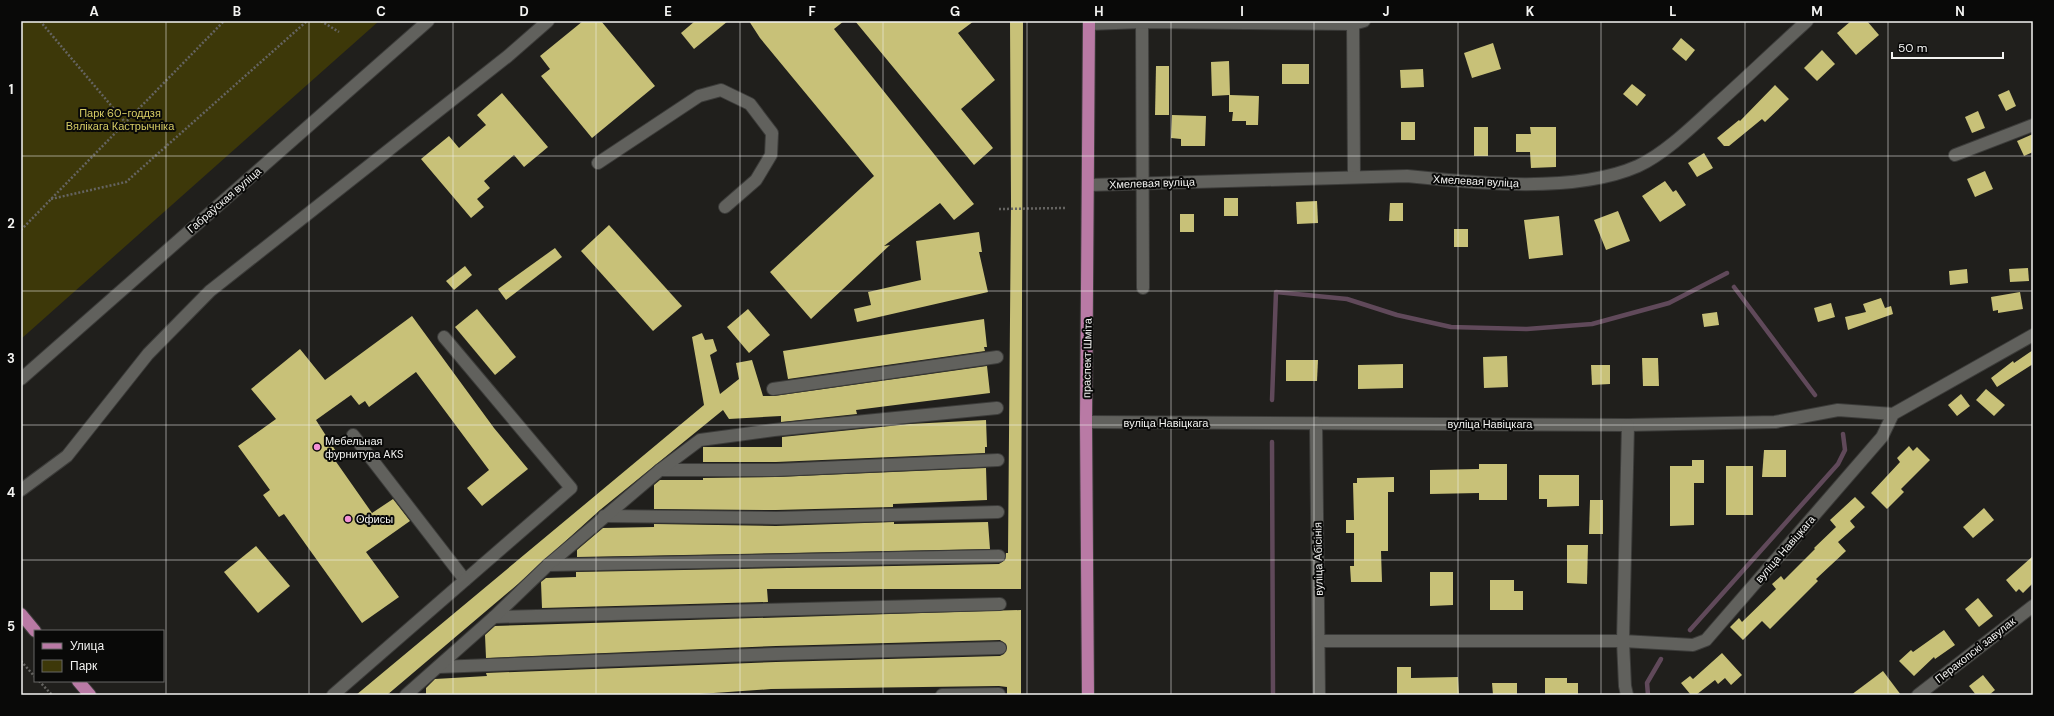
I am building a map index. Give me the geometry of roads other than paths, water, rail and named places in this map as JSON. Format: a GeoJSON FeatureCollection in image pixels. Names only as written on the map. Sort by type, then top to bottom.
{"type":"FeatureCollection","features":[{"type":"Feature","properties":{"kind":"main road","name":"праспект Шміта"},"geometry":{"type":"LineString","coordinates":[[1088,695],[1086,422],[1089,185],[1089,23]]}},
{"type":"Feature","properties":{"kind":"main road"},"geometry":{"type":"LineString","coordinates":[[21,614],[35,630]]}},
{"type":"Feature","properties":{"kind":"main road"},"geometry":{"type":"LineString","coordinates":[[79,682],[90,695]]}},
{"type":"Feature","properties":{"kind":"street","name":"Габраўская вуліца"},"geometry":{"type":"LineString","coordinates":[[21,379],[428,21]]}},
{"type":"Feature","properties":{"kind":"street"},"geometry":{"type":"LineString","coordinates":[[21,490],[67,456],[148,354],[210,291],[508,56],[548,21]]}},
{"type":"Feature","properties":{"kind":"street","name":"Хмелевая вуліца"},"geometry":{"type":"LineString","coordinates":[[1089,185],[1407,176],[1457,181],[1555,184],[1611,174],[1638,166],[1680,138],[1807,21]]}},
{"type":"Feature","properties":{"kind":"street"},"geometry":{"type":"LineString","coordinates":[[1142,22],[1143,288]]}},
{"type":"Feature","properties":{"kind":"street"},"geometry":{"type":"LineString","coordinates":[[1089,23],[1357,22],[1354,177]]}},
{"type":"Feature","properties":{"kind":"street"},"geometry":{"type":"LineString","coordinates":[[598,163],[699,96],[721,90],[750,104],[772,133],[771,155],[756,180],[725,207]]}},
{"type":"Feature","properties":{"kind":"street"},"geometry":{"type":"LineString","coordinates":[[1955,155],[2033,125]]}},
{"type":"Feature","properties":{"kind":"street"},"geometry":{"type":"LineString","coordinates":[[1893,414],[2033,335]]}},
{"type":"Feature","properties":{"kind":"street"},"geometry":{"type":"LineString","coordinates":[[333,695],[571,488],[444,337]]}},
{"type":"Feature","properties":{"kind":"street"},"geometry":{"type":"LineString","coordinates":[[774,389],[997,357]]}},
{"type":"Feature","properties":{"kind":"street"},"geometry":{"type":"LineString","coordinates":[[406,695],[494,617],[548,565],[604,516],[660,470],[700,440],[774,430],[997,408]]}},
{"type":"Feature","properties":{"kind":"street","name":"вуліца Навіцкага"},"geometry":{"type":"LineString","coordinates":[[1086,422],[1628,425],[1775,422],[1838,410],[1893,414],[1882,437],[1706,640],[1693,645],[1624,642],[1319,641]]}},
{"type":"Feature","properties":{"kind":"street","name":"вуліца Абісінія"},"geometry":{"type":"LineString","coordinates":[[1316,423],[1319,695]]}},
{"type":"Feature","properties":{"kind":"street"},"geometry":{"type":"LineString","coordinates":[[1627,695],[1625,686],[1624,642],[1628,425]]}},
{"type":"Feature","properties":{"kind":"street"},"geometry":{"type":"LineString","coordinates":[[353,435],[465,580]]}},
{"type":"Feature","properties":{"kind":"street"},"geometry":{"type":"LineString","coordinates":[[660,470],[776,470],[998,460]]}},
{"type":"Feature","properties":{"kind":"street"},"geometry":{"type":"LineString","coordinates":[[604,516],[776,518],[998,512]]}},
{"type":"Feature","properties":{"kind":"street"},"geometry":{"type":"LineString","coordinates":[[548,565],[999,556]]}},
{"type":"Feature","properties":{"kind":"street"},"geometry":{"type":"LineString","coordinates":[[494,617],[1000,604]]}},
{"type":"Feature","properties":{"kind":"street","name":"Перакопскі завулак"},"geometry":{"type":"LineString","coordinates":[[1918,695],[2033,606]]}},
{"type":"Feature","properties":{"kind":"street"},"geometry":{"type":"LineString","coordinates":[[438,667],[776,654],[1000,648]]}},
{"type":"Feature","properties":{"kind":"street"},"geometry":{"type":"LineString","coordinates":[[942,695],[999,694]]}},
{"type":"Feature","properties":{"kind":"waterway"},"geometry":{"type":"LineString","coordinates":[[1272,400],[1276,292],[1347,299],[1397,315],[1451,327],[1527,329],[1592,324],[1669,303],[1727,273]]}},
{"type":"Feature","properties":{"kind":"waterway"},"geometry":{"type":"LineString","coordinates":[[1734,287],[1815,395]]}},
{"type":"Feature","properties":{"kind":"waterway"},"geometry":{"type":"LineString","coordinates":[[1690,630],[1838,464],[1845,450],[1843,434]]}},
{"type":"Feature","properties":{"kind":"waterway"},"geometry":{"type":"LineString","coordinates":[[1272,442],[1273,695]]}},
{"type":"Feature","properties":{"kind":"waterway"},"geometry":{"type":"LineString","coordinates":[[1648,695],[1647,683],[1661,659]]}},
{"type":"Feature","properties":{"kind":"place","name":"Мебельная фурнитура AKS"},"geometry":{"type":"Point","coordinates":[317,447]}},
{"type":"Feature","properties":{"kind":"place","name":"Офисы"},"geometry":{"type":"Point","coordinates":[348,519]}},
{"type":"Feature","properties":{"kind":"park label","name":"Парк 60-годдзя Вялікага Кастрычніка"},"geometry":{"type":"Point","coordinates":[120,119]}}]}
